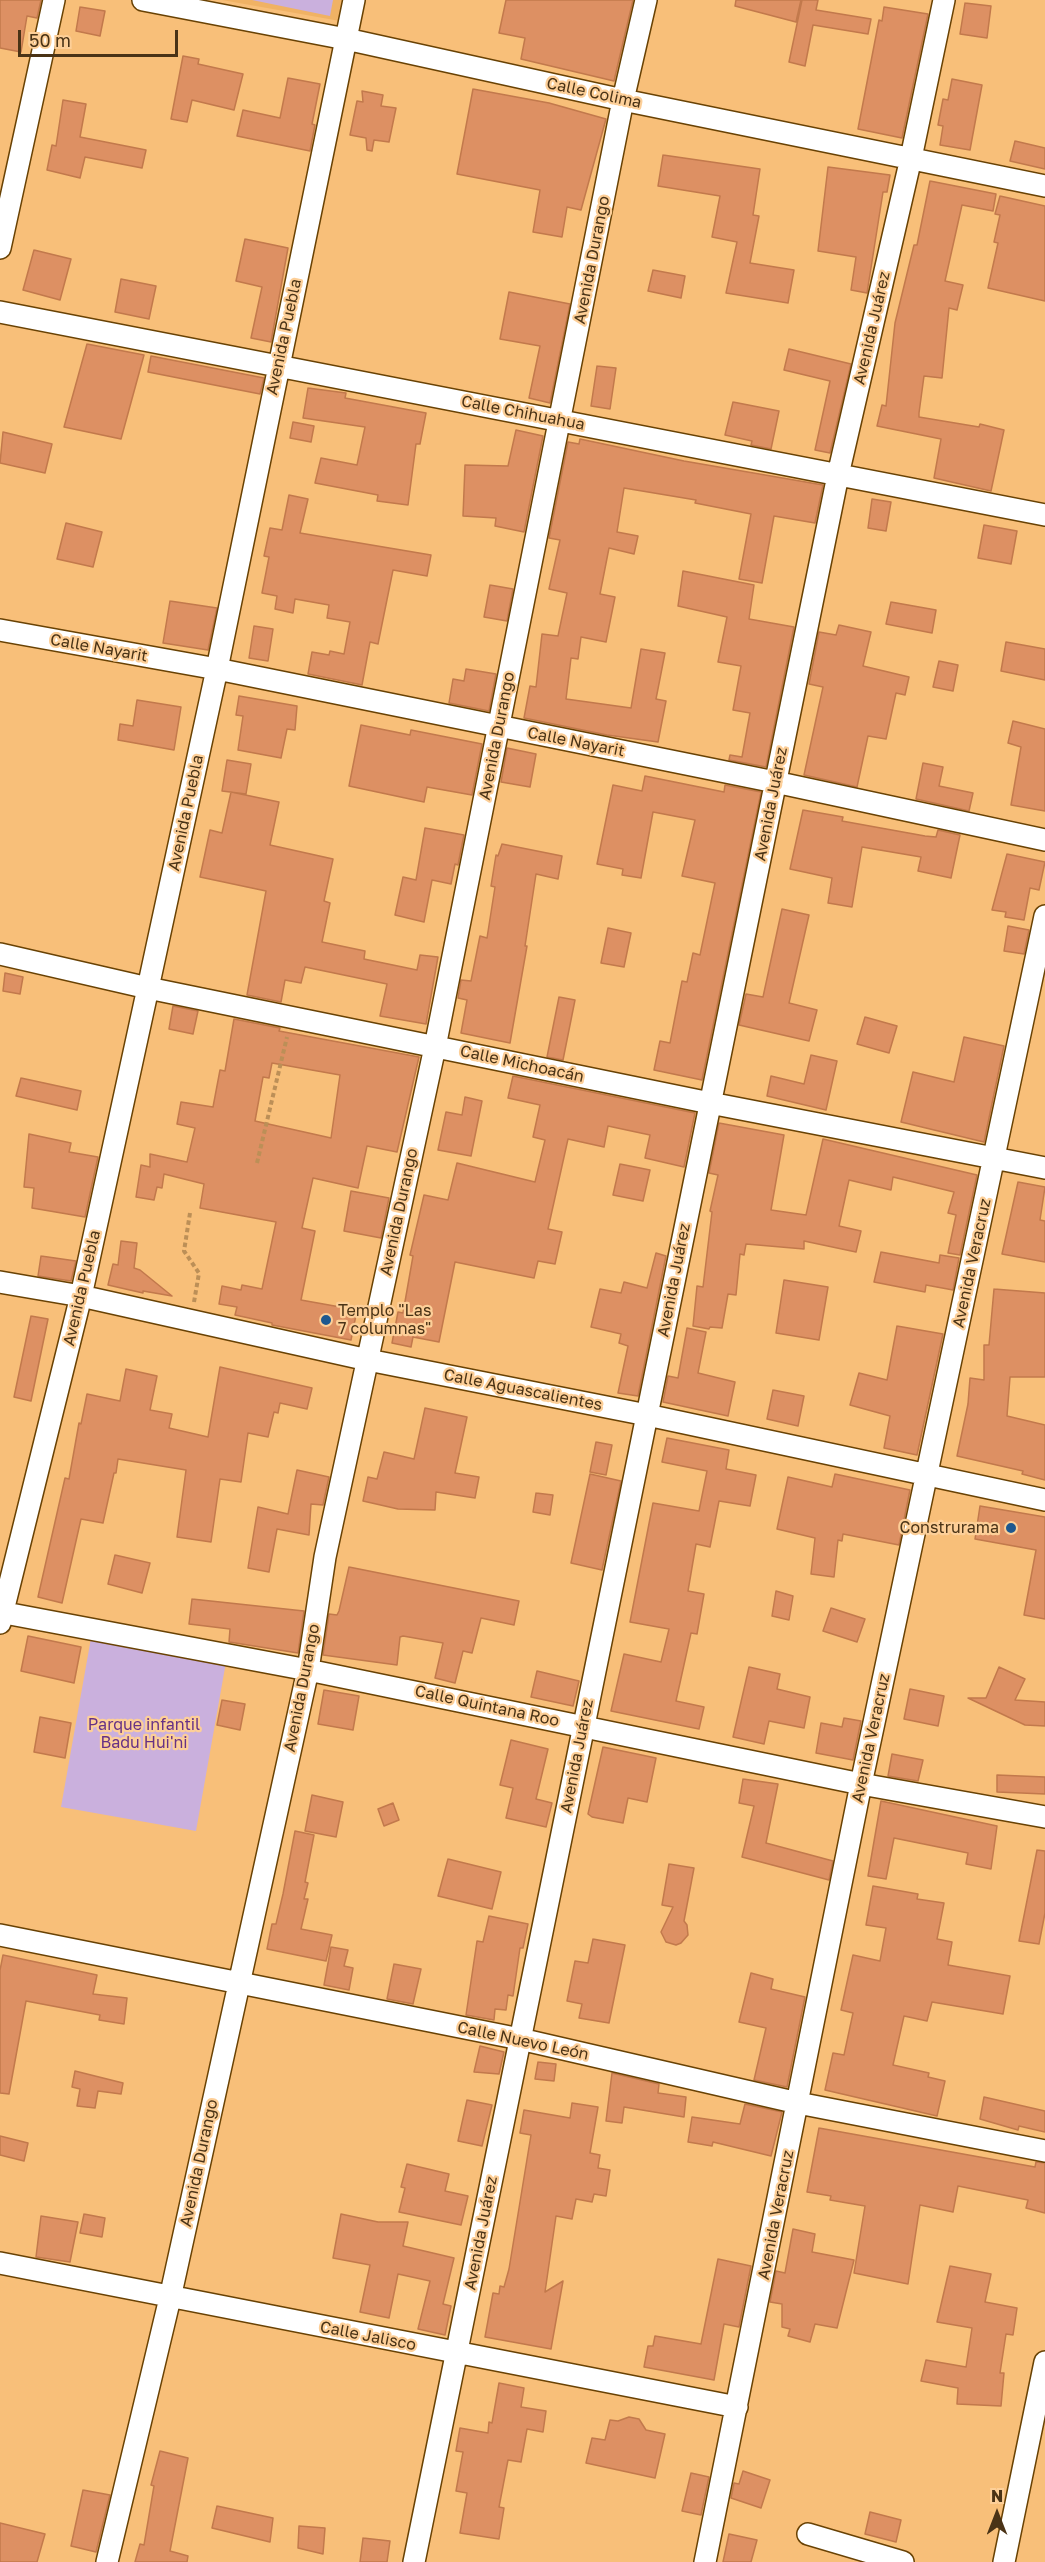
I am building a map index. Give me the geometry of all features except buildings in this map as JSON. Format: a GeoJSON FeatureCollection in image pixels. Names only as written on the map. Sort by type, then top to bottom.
{"type":"FeatureCollection","features":[{"type":"Feature","properties":{"kind":"street"},"geometry":{"type":"LineString","coordinates":[[0,248],[54,0]]}},
{"type":"Feature","properties":{"kind":"street","name":"Calle Colima"},"geometry":{"type":"LineString","coordinates":[[143,0],[346,39],[623,100],[1045,186]]}},
{"type":"Feature","properties":{"kind":"street","name":"Avenida Puebla"},"geometry":{"type":"LineString","coordinates":[[1,1616],[81,1296],[217,669],[354,0]]}},
{"type":"Feature","properties":{"kind":"street","name":"Avenida Durango"},"geometry":{"type":"LineString","coordinates":[[107,2562],[170,2298],[308,1670],[325,1557],[435,1047],[623,100],[646,0]]}},
{"type":"Feature","properties":{"kind":"street","name":"Avenida Juárez"},"geometry":{"type":"LineString","coordinates":[[414,2562],[837,475],[911,158],[944,0]]}},
{"type":"Feature","properties":{"kind":"street","name":"Calle Chihuahua"},"geometry":{"type":"LineString","coordinates":[[0,312],[1045,515]]}},
{"type":"Feature","properties":{"kind":"street","name":"Calle Nayarit"},"geometry":{"type":"LineString","coordinates":[[0,630],[217,669],[775,782],[1045,840]]}},
{"type":"Feature","properties":{"kind":"street","name":"Avenida Veracruz"},"geometry":{"type":"LineString","coordinates":[[705,2562],[861,1784],[1045,916]]}},
{"type":"Feature","properties":{"kind":"street","name":"Calle Michoacán"},"geometry":{"type":"LineString","coordinates":[[0,954],[148,988],[435,1047],[1045,1168]]}},
{"type":"Feature","properties":{"kind":"street","name":"Calle Aguascalientes"},"geometry":{"type":"LineString","coordinates":[[0,1282],[81,1296],[368,1360],[647,1415],[1045,1500]]}},
{"type":"Feature","properties":{"kind":"street","name":"Calle Quintana Roo"},"geometry":{"type":"LineString","coordinates":[[1,1616],[308,1670],[861,1784],[1045,1817]]}},
{"type":"Feature","properties":{"kind":"street","name":"Calle Nuevo León"},"geometry":{"type":"LineString","coordinates":[[0,1935],[520,2039],[798,2103],[1045,2151]]}},
{"type":"Feature","properties":{"kind":"street","name":"Calle Jalisco"},"geometry":{"type":"LineString","coordinates":[[0,2263],[737,2407]]}},
{"type":"Feature","properties":{"kind":"street"},"geometry":{"type":"LineString","coordinates":[[1004,2562],[1045,2362]]}},
{"type":"Feature","properties":{"kind":"street"},"geometry":{"type":"LineString","coordinates":[[808,2534],[903,2562]]}},
{"type":"Feature","properties":{"kind":"path"},"geometry":{"type":"LineString","coordinates":[[257,1163],[292,1016]]}},
{"type":"Feature","properties":{"kind":"path"},"geometry":{"type":"LineString","coordinates":[[190,1213],[184,1251],[199,1273],[191,1320]]}},
{"type":"Feature","properties":{"kind":"shaded area"},"geometry":{"type":"Polygon","coordinates":[[[222,0],[345,0],[340,21],[222,0]]]}},
{"type":"Feature","properties":{"kind":"green space"},"geometry":{"type":"Polygon","coordinates":[[[252,0],[333,0],[330,16],[252,0]]]}},
{"type":"Feature","properties":{"kind":"green space","name":"Parque infantil Badu Hui'ni"},"geometry":{"type":"Polygon","coordinates":[[[91,1638],[226,1662],[196,1831],[61,1807],[91,1638]]]}},
{"type":"Feature","properties":{"kind":"place","name":"Templo \"Las 7 columnas\""},"geometry":{"type":"Point","coordinates":[326,1320]}},
{"type":"Feature","properties":{"kind":"place","name":"Construrama"},"geometry":{"type":"Point","coordinates":[1011,1528]}}]}
